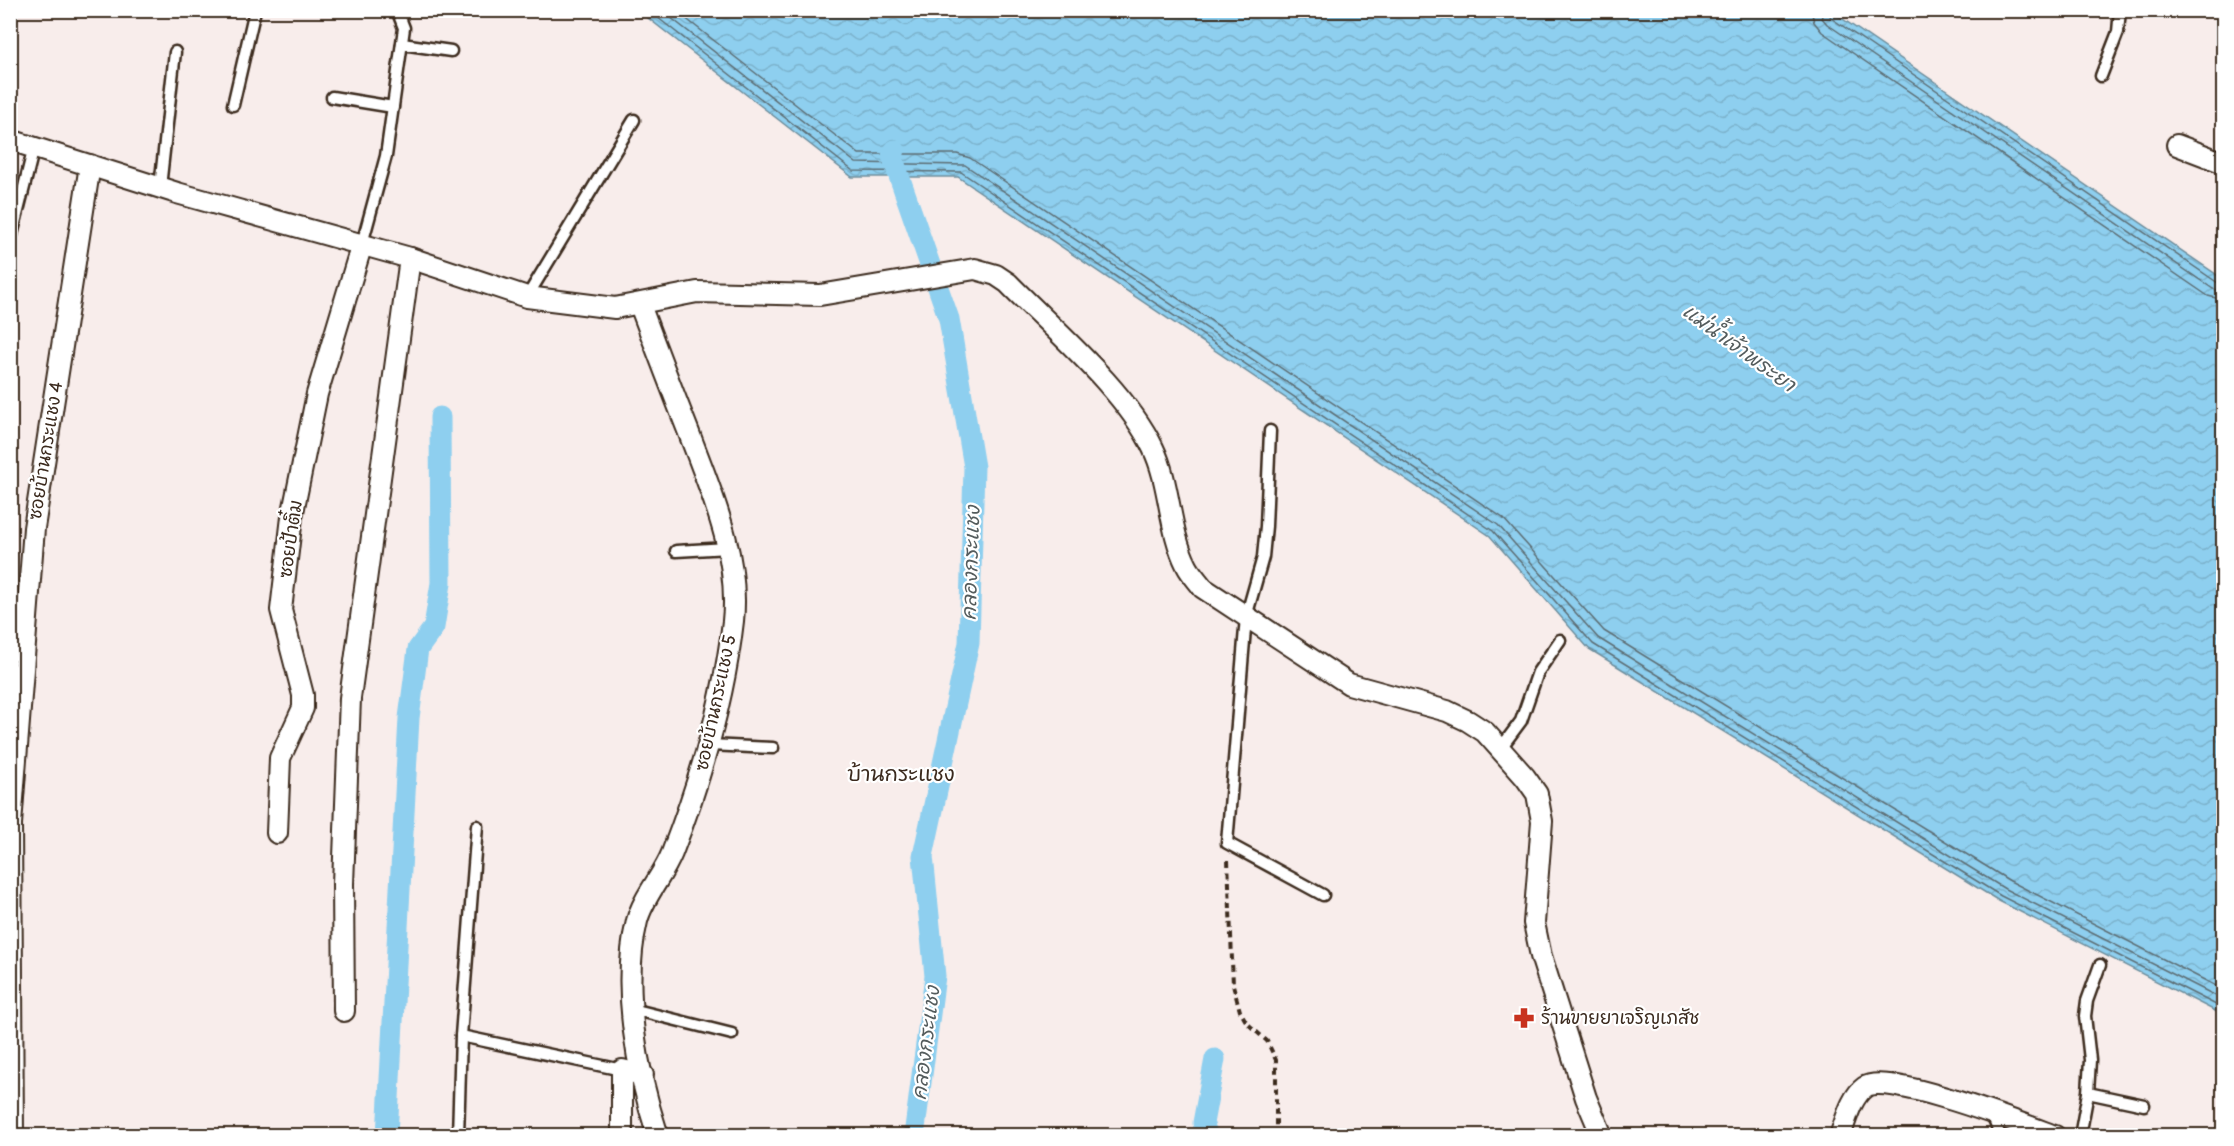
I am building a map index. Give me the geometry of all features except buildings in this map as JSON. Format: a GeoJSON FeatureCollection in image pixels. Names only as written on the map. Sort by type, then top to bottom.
{"type":"FeatureCollection","features":[{"type":"Feature","properties":{"kind":"street"},"geometry":{"type":"LineString","coordinates":[[10,140],[160,187],[410,258],[527,297],[615,308],[640,305],[697,292],[811,295],[975,269],[996,275],[1008,284],[1120,397],[1143,429],[1162,471],[1177,539],[1187,567],[1203,588],[1340,680],[1447,711],[1468,720],[1485,732],[1537,794],[1542,821],[1534,923],[1544,967],[1586,1098],[1602,1136]]}},
{"type":"Feature","properties":{"kind":"street"},"geometry":{"type":"LineString","coordinates":[[2177,145],[2223,163]]}},
{"type":"Feature","properties":{"kind":"street","name":"ซอยบ้านกระแชง 4"},"geometry":{"type":"LineString","coordinates":[[13,1136],[11,824],[33,540],[90,165]]}},
{"type":"Feature","properties":{"kind":"street","name":"ซอยป้าติ๋ม"},"geometry":{"type":"LineString","coordinates":[[277,833],[279,758],[303,708],[303,695],[280,610],[292,517],[317,394],[362,244]]}},
{"type":"Feature","properties":{"kind":"street"},"geometry":{"type":"LineString","coordinates":[[344,1011],[343,884],[350,698],[410,258]]}},
{"type":"Feature","properties":{"kind":"street","name":"ซอยบ้านกระแชง 5"},"geometry":{"type":"LineString","coordinates":[[640,305],[710,489],[728,548],[733,578],[733,620],[710,745],[695,795],[669,860],[637,919],[630,960],[632,1009],[643,1075],[658,1136]]}},
{"type":"Feature","properties":{"kind":"street"},"geometry":{"type":"LineString","coordinates":[[621,1136],[622,1070],[643,1075]]}},
{"type":"Feature","properties":{"kind":"street"},"geometry":{"type":"LineString","coordinates":[[1840,1136],[1855,1098],[1866,1086],[1877,1082],[1906,1086],[2055,1136]]}},
{"type":"Feature","properties":{"kind":"lane"},"geometry":{"type":"LineString","coordinates":[[233,105],[255,10]]}},
{"type":"Feature","properties":{"kind":"lane"},"geometry":{"type":"LineString","coordinates":[[362,244],[386,156],[404,28],[397,10]]}},
{"type":"Feature","properties":{"kind":"lane"},"geometry":{"type":"LineString","coordinates":[[2101,76],[2118,32],[2120,10]]}},
{"type":"Feature","properties":{"kind":"lane"},"geometry":{"type":"LineString","coordinates":[[402,44],[451,51]]}},
{"type":"Feature","properties":{"kind":"lane"},"geometry":{"type":"LineString","coordinates":[[160,187],[175,52]]}},
{"type":"Feature","properties":{"kind":"lane"},"geometry":{"type":"LineString","coordinates":[[332,98],[393,107]]}},
{"type":"Feature","properties":{"kind":"lane"},"geometry":{"type":"LineString","coordinates":[[527,297],[634,120]]}},
{"type":"Feature","properties":{"kind":"lane"},"geometry":{"type":"LineString","coordinates":[[10,243],[33,147]]}},
{"type":"Feature","properties":{"kind":"lane"},"geometry":{"type":"LineString","coordinates":[[1270,431],[1268,504],[1263,557],[1246,617],[1227,843],[1323,895]]}},
{"type":"Feature","properties":{"kind":"lane"},"geometry":{"type":"LineString","coordinates":[[676,551],[728,548]]}},
{"type":"Feature","properties":{"kind":"lane"},"geometry":{"type":"LineString","coordinates":[[1500,749],[1521,722],[1538,672],[1560,640]]}},
{"type":"Feature","properties":{"kind":"lane"},"geometry":{"type":"LineString","coordinates":[[710,745],[773,748]]}},
{"type":"Feature","properties":{"kind":"lane"},"geometry":{"type":"LineString","coordinates":[[458,1136],[461,1036],[477,826]]}},
{"type":"Feature","properties":{"kind":"lane"},"geometry":{"type":"LineString","coordinates":[[2080,1136],[2088,1094],[2090,1060],[2085,1016],[2087,1001],[2100,965]]}},
{"type":"Feature","properties":{"kind":"lane"},"geometry":{"type":"LineString","coordinates":[[632,1009],[732,1034]]}},
{"type":"Feature","properties":{"kind":"lane"},"geometry":{"type":"LineString","coordinates":[[461,1036],[622,1070]]}},
{"type":"Feature","properties":{"kind":"lane"},"geometry":{"type":"LineString","coordinates":[[2088,1094],[2144,1106]]}},
{"type":"Feature","properties":{"kind":"lane"},"geometry":{"type":"LineString","coordinates":[[1992,1114],[2000,1136]]}},
{"type":"Feature","properties":{"kind":"path"},"geometry":{"type":"LineString","coordinates":[[1227,843],[1233,985],[1238,1005],[1247,1023],[1267,1041],[1276,1060],[1276,1136]]}},
{"type":"Feature","properties":{"kind":"water","name":"แม่น้ำเจ้าพระยา"},"geometry":{"type":"Polygon","coordinates":[[[639,11],[1831,11],[2223,279],[2223,1015],[1999,901],[1589,649],[1490,536],[958,177],[852,177],[639,11]]]}},
{"type":"Feature","properties":{"kind":"waterway","name":"คลองกระแชง"},"geometry":{"type":"LineString","coordinates":[[895,150],[892,156],[949,319],[974,467],[969,643],[923,856],[935,976],[914,1136]]}},
{"type":"Feature","properties":{"kind":"waterway"},"geometry":{"type":"LineString","coordinates":[[387,1136],[409,718],[418,649],[434,627],[441,583],[440,417]]}},
{"type":"Feature","properties":{"kind":"waterway"},"geometry":{"type":"LineString","coordinates":[[1208,1136],[1203,1123],[1215,1059]]}},
{"type":"Feature","properties":{"kind":"place","name":"ร้านขายยาเจริญเภสัช"},"geometry":{"type":"Point","coordinates":[1524,1018]}},
{"type":"Feature","properties":{"kind":"district","name":"บ้านกระแชง"},"geometry":{"type":"Point","coordinates":[901,774]}}]}
